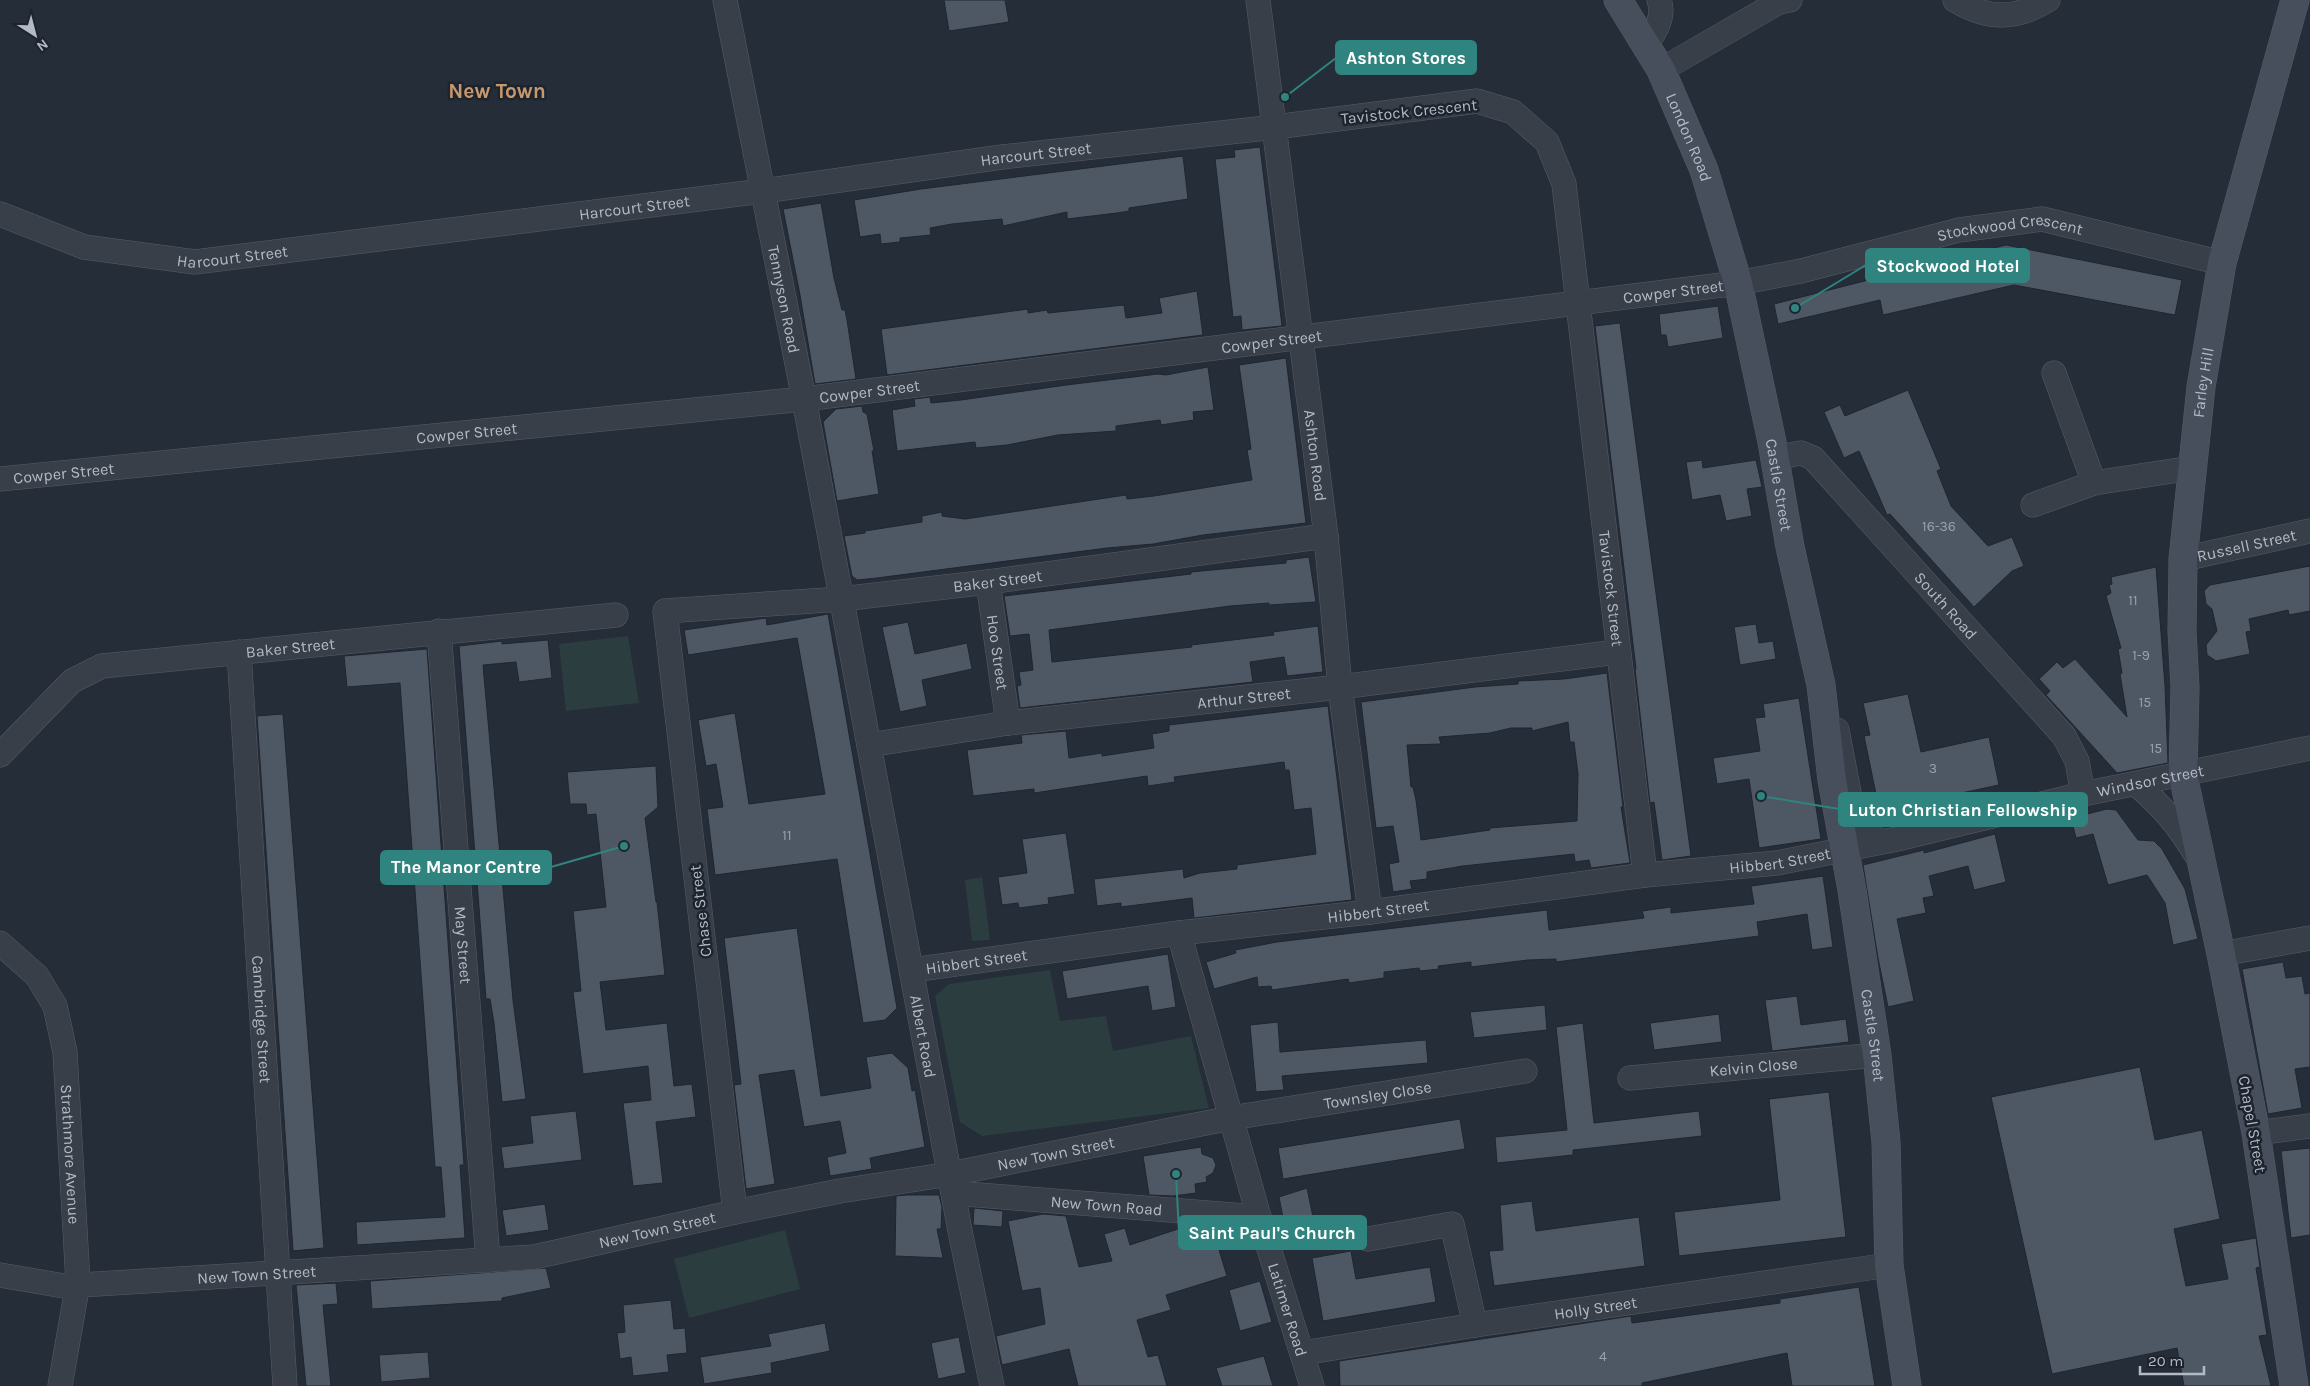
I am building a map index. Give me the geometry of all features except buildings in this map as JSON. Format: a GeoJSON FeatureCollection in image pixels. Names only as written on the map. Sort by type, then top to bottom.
{"type":"FeatureCollection","features":[{"type":"Feature","properties":{"kind":"street","name":"Tennyson Road"},"geometry":{"type":"LineString","coordinates":[[725,0],[804,399],[841,599]]}},
{"type":"Feature","properties":{"kind":"street","name":"Ashton Road"},"geometry":{"type":"LineString","coordinates":[[1258,0],[1326,536],[1340,688],[1370,912]]}},
{"type":"Feature","properties":{"kind":"street","name":"London Road"},"geometry":{"type":"LineString","coordinates":[[1618,0],[1661,70],[1704,170],[1738,283]]}},
{"type":"Feature","properties":{"kind":"street"},"geometry":{"type":"LineString","coordinates":[[1646,44],[1656,31],[1662,8],[1659,0]]}},
{"type":"Feature","properties":{"kind":"street"},"geometry":{"type":"LineString","coordinates":[[1661,70],[1780,2],[1790,0]]}},
{"type":"Feature","properties":{"kind":"street"},"geometry":{"type":"LineString","coordinates":[[1956,0],[1981,13],[2008,15],[2030,11],[2048,0]]}},
{"type":"Feature","properties":{"kind":"street","name":"Farley Hill"},"geometry":{"type":"LineString","coordinates":[[2183,775],[2185,687],[2182,632],[2183,559],[2201,387],[2222,263],[2295,0]]}},
{"type":"Feature","properties":{"kind":"street","name":"Tavistock Crescent"},"geometry":{"type":"LineString","coordinates":[[1275,127],[1477,101],[1513,112],[1547,142],[1564,184],[1577,303]]}},
{"type":"Feature","properties":{"kind":"street","name":"Harcourt Street"},"geometry":{"type":"LineString","coordinates":[[0,214],[84,246],[195,262],[762,191],[1002,157],[1275,127]]}},
{"type":"Feature","properties":{"kind":"street","name":"Stockwood Crescent"},"geometry":{"type":"LineString","coordinates":[[1738,283],[1802,271],[1959,230],[2042,220],[2222,263]]}},
{"type":"Feature","properties":{"kind":"street","name":"Cowper Street"},"geometry":{"type":"LineString","coordinates":[[0,479],[804,399],[1738,283]]}},
{"type":"Feature","properties":{"kind":"street","name":"Castle Street"},"geometry":{"type":"LineString","coordinates":[[1738,283],[1774,458],[1790,547],[1821,686],[1832,780],[1845,849],[1877,1055],[1886,1142],[1889,1265],[1907,1386]]}},
{"type":"Feature","properties":{"kind":"street","name":"Tavistock Street"},"geometry":{"type":"LineString","coordinates":[[1577,303],[1645,875]]}},
{"type":"Feature","properties":{"kind":"street"},"geometry":{"type":"LineString","coordinates":[[2054,373],[2094,483]]}},
{"type":"Feature","properties":{"kind":"street","name":"South Road"},"geometry":{"type":"LineString","coordinates":[[1774,458],[1801,453],[1813,458],[2064,736],[2077,761],[2083,794]]}},
{"type":"Feature","properties":{"kind":"street"},"geometry":{"type":"LineString","coordinates":[[2033,505],[2094,483],[2192,468]]}},
{"type":"Feature","properties":{"kind":"street","name":"Russell Street"},"geometry":{"type":"LineString","coordinates":[[2183,559],[2310,531]]}},
{"type":"Feature","properties":{"kind":"street","name":"Baker Street"},"geometry":{"type":"LineString","coordinates":[[666,611],[841,599],[988,582],[1326,536]]}},
{"type":"Feature","properties":{"kind":"street","name":"Hoo Street"},"geometry":{"type":"LineString","coordinates":[[988,582],[1008,723]]}},
{"type":"Feature","properties":{"kind":"street","name":"Albert Road"},"geometry":{"type":"LineString","coordinates":[[841,599],[992,1386]]}},
{"type":"Feature","properties":{"kind":"street","name":"Chase Street"},"geometry":{"type":"LineString","coordinates":[[666,611],[735,1212]]}},
{"type":"Feature","properties":{"kind":"street","name":"Baker Street"},"geometry":{"type":"LineString","coordinates":[[0,754],[72,681],[102,666],[616,615]]}},
{"type":"Feature","properties":{"kind":"street","name":"May Street"},"geometry":{"type":"LineString","coordinates":[[439,632],[488,1260]]}},
{"type":"Feature","properties":{"kind":"street","name":"Cambridge Street"},"geometry":{"type":"LineString","coordinates":[[239,652],[285,1386]]}},
{"type":"Feature","properties":{"kind":"street","name":"Arthur Street"},"geometry":{"type":"LineString","coordinates":[[869,746],[1008,723],[1340,688],[1618,652]]}},
{"type":"Feature","properties":{"kind":"street","name":"Castle Street"},"geometry":{"type":"LineString","coordinates":[[1821,686],[1831,706],[1854,819],[1880,842]]}},
{"type":"Feature","properties":{"kind":"street","name":"Windsor Street"},"geometry":{"type":"LineString","coordinates":[[1845,849],[2083,794],[2310,748]]}},
{"type":"Feature","properties":{"kind":"street","name":"Chapel Street"},"geometry":{"type":"LineString","coordinates":[[2183,775],[2256,1133],[2294,1386]]}},
{"type":"Feature","properties":{"kind":"street","name":"Chapel Street"},"geometry":{"type":"LineString","coordinates":[[2136,784],[2162,806],[2176,822],[2202,864]]}},
{"type":"Feature","properties":{"kind":"street","name":"Hibbert Street"},"geometry":{"type":"LineString","coordinates":[[912,970],[1179,933],[1370,912],[1645,875],[1777,863],[1845,849]]}},
{"type":"Feature","properties":{"kind":"street","name":"Latimer Road"},"geometry":{"type":"LineString","coordinates":[[1179,933],[1259,1217],[1312,1386]]}},
{"type":"Feature","properties":{"kind":"street"},"geometry":{"type":"LineString","coordinates":[[2221,954],[2310,938]]}},
{"type":"Feature","properties":{"kind":"street","name":"Strathmore Avenue"},"geometry":{"type":"LineString","coordinates":[[0,943],[37,976],[55,1006],[65,1052],[78,1284],[60,1386]]}},
{"type":"Feature","properties":{"kind":"street","name":"Kelvin Close"},"geometry":{"type":"LineString","coordinates":[[1630,1078],[1877,1055]]}},
{"type":"Feature","properties":{"kind":"street","name":"Townsley Close"},"geometry":{"type":"LineString","coordinates":[[1231,1118],[1525,1071]]}},
{"type":"Feature","properties":{"kind":"street","name":"New Town Street"},"geometry":{"type":"LineString","coordinates":[[0,1275],[64,1286],[278,1271],[543,1256],[735,1212],[840,1191],[952,1184],[1231,1118]]}},
{"type":"Feature","properties":{"kind":"street"},"geometry":{"type":"LineString","coordinates":[[2256,1133],[2310,1126]]}},
{"type":"Feature","properties":{"kind":"street","name":"New Town Road"},"geometry":{"type":"LineString","coordinates":[[952,1184],[1259,1217]]}},
{"type":"Feature","properties":{"kind":"street"},"geometry":{"type":"LineString","coordinates":[[1368,1239],[1452,1224],[1475,1325]]}},
{"type":"Feature","properties":{"kind":"street","name":"Holly Street"},"geometry":{"type":"LineString","coordinates":[[1303,1353],[1475,1325],[1889,1265]]}},
{"type":"Feature","properties":{"kind":"shaded area"},"geometry":{"type":"Polygon","coordinates":[[[628,636],[639,703],[566,711],[559,644],[628,636]]]}},
{"type":"Feature","properties":{"kind":"shaded area"},"geometry":{"type":"Polygon","coordinates":[[[982,877],[990,940],[972,941],[965,880],[982,877]]]}},
{"type":"Feature","properties":{"kind":"shaded area"},"geometry":{"type":"Polygon","coordinates":[[[1050,970],[1060,1021],[1106,1016],[1113,1051],[1191,1036],[1209,1108],[982,1136],[960,1122],[935,996],[949,984],[1050,970]]]}},
{"type":"Feature","properties":{"kind":"shaded area"},"geometry":{"type":"Polygon","coordinates":[[[785,1230],[800,1289],[689,1318],[674,1259],[785,1230]]]}},
{"type":"Feature","properties":{"kind":"place","name":"Ashton Stores"},"geometry":{"type":"Point","coordinates":[1285,97]}},
{"type":"Feature","properties":{"kind":"place","name":"Stockwood Hotel"},"geometry":{"type":"Point","coordinates":[1795,308]}},
{"type":"Feature","properties":{"kind":"place","name":"Luton Christian Fellowship"},"geometry":{"type":"Point","coordinates":[1761,796]}},
{"type":"Feature","properties":{"kind":"place","name":"The Manor Centre"},"geometry":{"type":"Point","coordinates":[624,846]}},
{"type":"Feature","properties":{"kind":"place","name":"Saint Paul's Church"},"geometry":{"type":"Point","coordinates":[1176,1174]}},
{"type":"Feature","properties":{"kind":"district","name":"New Town"},"geometry":{"type":"Point","coordinates":[497,91]}}]}
